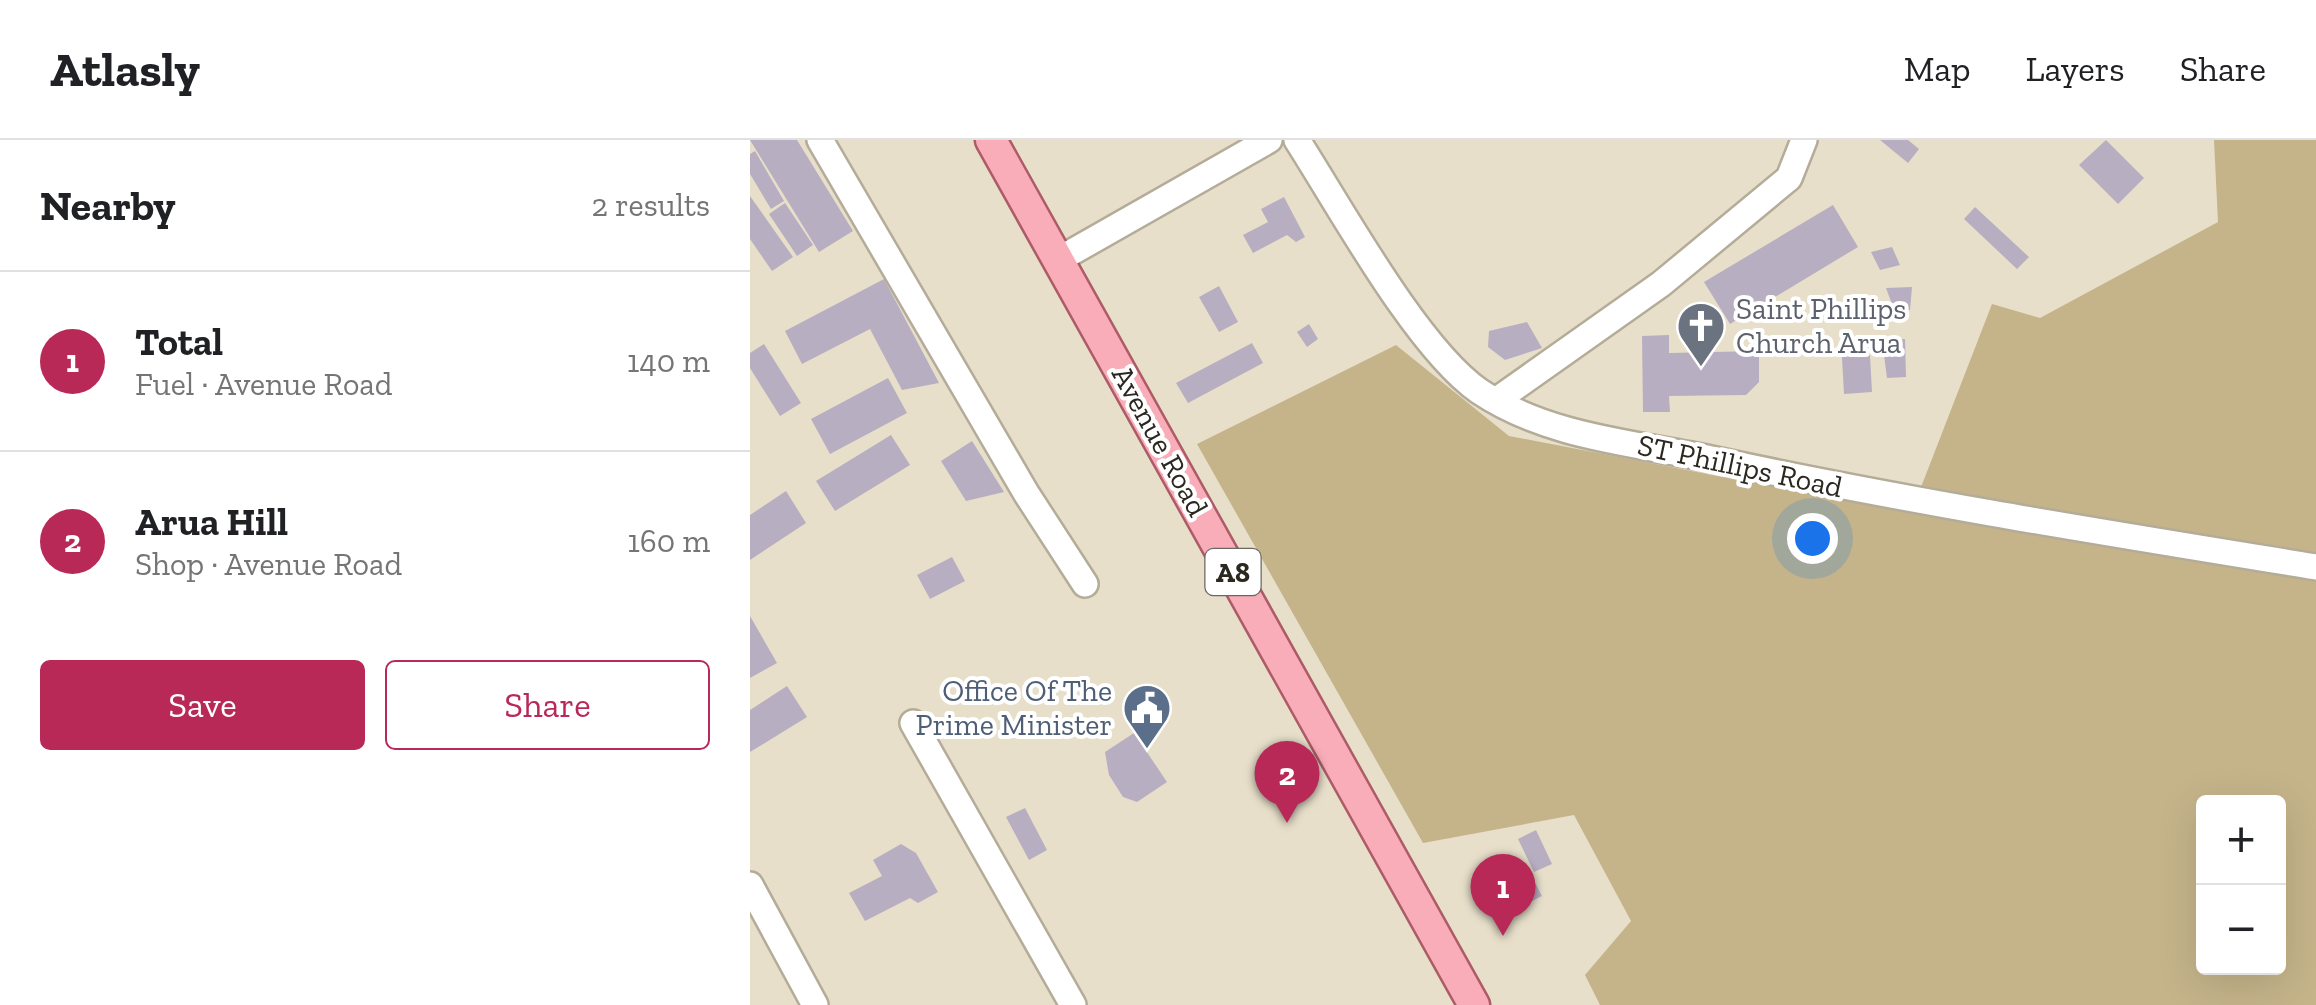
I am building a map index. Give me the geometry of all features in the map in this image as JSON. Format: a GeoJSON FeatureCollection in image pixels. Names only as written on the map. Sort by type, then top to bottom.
{"type":"FeatureCollection","features":[{"type":"Feature","properties":{"kind":"main road","name":"Avenue Road"},"geometry":{"type":"LineString","coordinates":[[991,140],[1474,1005]]}},
{"type":"Feature","properties":{"kind":"street"},"geometry":{"type":"LineString","coordinates":[[820,140],[1026,494],[1084,584]]}},
{"type":"Feature","properties":{"kind":"street"},"geometry":{"type":"LineString","coordinates":[[1058,260],[1269,140]]}},
{"type":"Feature","properties":{"kind":"street","name":"ST Phillips Road"},"geometry":{"type":"LineString","coordinates":[[1297,140],[1425,332],[1478,390],[1535,418],[1604,440],[1894,498],[2316,566]]}},
{"type":"Feature","properties":{"kind":"street"},"geometry":{"type":"LineString","coordinates":[[1497,400],[1661,284],[1789,178],[1804,140]]}},
{"type":"Feature","properties":{"kind":"street"},"geometry":{"type":"LineString","coordinates":[[913,723],[1074,1005]]}},
{"type":"Feature","properties":{"kind":"street"},"geometry":{"type":"LineString","coordinates":[[750,885],[815,1005]]}},
{"type":"Feature","properties":{"kind":"shaded area"},"geometry":{"type":"Polygon","coordinates":[[[2214,140],[2316,140],[2316,1005],[1600,1005],[1585,975],[1631,921],[1574,815],[1423,843],[1197,444],[1396,345],[1509,436],[1911,513],[1992,304],[2040,318],[2218,222],[2214,140]]]}},
{"type":"Feature","properties":{"kind":"building"},"geometry":{"type":"Polygon","coordinates":[[[750,140],[797,140],[853,231],[819,252],[750,140]]]}},
{"type":"Feature","properties":{"kind":"building"},"geometry":{"type":"Polygon","coordinates":[[[1880,140],[1908,140],[1919,149],[1908,163],[1880,140]]]}},
{"type":"Feature","properties":{"kind":"building"},"geometry":{"type":"Polygon","coordinates":[[[2106,140],[2144,178],[2118,204],[2079,165],[2106,140]]]}},
{"type":"Feature","properties":{"kind":"building"},"geometry":{"type":"Polygon","coordinates":[[[755,151],[784,201],[771,209],[750,174],[750,154],[755,151]]]}},
{"type":"Feature","properties":{"kind":"building"},"geometry":{"type":"Polygon","coordinates":[[[750,196],[793,257],[772,271],[750,239],[750,196]]]}},
{"type":"Feature","properties":{"kind":"building"},"geometry":{"type":"Polygon","coordinates":[[[1284,197],[1305,237],[1296,242],[1287,235],[1253,253],[1243,235],[1268,222],[1261,209],[1284,197]]]}},
{"type":"Feature","properties":{"kind":"building"},"geometry":{"type":"Polygon","coordinates":[[[785,203],[813,245],[797,256],[769,214],[785,203]]]}},
{"type":"Feature","properties":{"kind":"building"},"geometry":{"type":"Polygon","coordinates":[[[1833,205],[1858,247],[1730,324],[1704,282],[1833,205]]]}},
{"type":"Feature","properties":{"kind":"building"},"geometry":{"type":"Polygon","coordinates":[[[1975,207],[2029,257],[2017,269],[1964,219],[1975,207]]]}},
{"type":"Feature","properties":{"kind":"building"},"geometry":{"type":"Polygon","coordinates":[[[1892,247],[1900,265],[1880,270],[1871,252],[1892,247]]]}},
{"type":"Feature","properties":{"kind":"building"},"geometry":{"type":"Polygon","coordinates":[[[884,279],[939,383],[902,390],[870,329],[802,364],[785,331],[884,279]]]}},
{"type":"Feature","properties":{"kind":"building"},"geometry":{"type":"Polygon","coordinates":[[[1219,286],[1238,322],[1219,332],[1199,297],[1219,286]]]}},
{"type":"Feature","properties":{"kind":"building"},"geometry":{"type":"Polygon","coordinates":[[[1912,287],[1910,310],[1895,312],[1886,288],[1912,287]]]}},
{"type":"Feature","properties":{"kind":"building"},"geometry":{"type":"Polygon","coordinates":[[[1527,322],[1542,348],[1505,360],[1488,347],[1489,331],[1527,322]]]}},
{"type":"Feature","properties":{"kind":"building"},"geometry":{"type":"Polygon","coordinates":[[[1309,324],[1318,339],[1307,347],[1297,332],[1309,324]]]}},
{"type":"Feature","properties":{"kind":"building","name":"Saint Phillips Church Arua"},"geometry":{"type":"Polygon","coordinates":[[[1669,335],[1669,353],[1759,351],[1759,382],[1746,395],[1669,396],[1670,412],[1643,412],[1642,336],[1669,335]]]}},
{"type":"Feature","properties":{"kind":"building"},"geometry":{"type":"Polygon","coordinates":[[[1869,338],[1872,392],[1844,394],[1841,340],[1869,338]]]}},
{"type":"Feature","properties":{"kind":"building"},"geometry":{"type":"Polygon","coordinates":[[[1882,339],[1905,339],[1906,377],[1887,378],[1882,339]]]}},
{"type":"Feature","properties":{"kind":"building"},"geometry":{"type":"Polygon","coordinates":[[[1252,343],[1263,363],[1188,403],[1176,383],[1252,343]]]}},
{"type":"Feature","properties":{"kind":"building"},"geometry":{"type":"Polygon","coordinates":[[[764,344],[801,403],[780,416],[750,368],[750,353],[764,344]]]}},
{"type":"Feature","properties":{"kind":"building"},"geometry":{"type":"Polygon","coordinates":[[[888,378],[907,413],[830,454],[811,419],[888,378]]]}},
{"type":"Feature","properties":{"kind":"building"},"geometry":{"type":"Polygon","coordinates":[[[891,435],[910,465],[835,511],[816,481],[891,435]]]}},
{"type":"Feature","properties":{"kind":"building"},"geometry":{"type":"Polygon","coordinates":[[[972,441],[1004,492],[966,501],[941,461],[972,441]]]}},
{"type":"Feature","properties":{"kind":"building"},"geometry":{"type":"Polygon","coordinates":[[[786,491],[806,523],[750,560],[750,515],[786,491]]]}},
{"type":"Feature","properties":{"kind":"building"},"geometry":{"type":"Polygon","coordinates":[[[952,557],[965,581],[930,599],[917,575],[952,557]]]}},
{"type":"Feature","properties":{"kind":"building"},"geometry":{"type":"Polygon","coordinates":[[[750,616],[777,663],[750,678],[750,616]]]}},
{"type":"Feature","properties":{"kind":"building"},"geometry":{"type":"Polygon","coordinates":[[[787,686],[807,717],[750,752],[750,710],[787,686]]]}},
{"type":"Feature","properties":{"kind":"building"},"geometry":{"type":"Polygon","coordinates":[[[1134,733],[1167,782],[1137,802],[1123,797],[1109,775],[1105,752],[1134,733]]]}},
{"type":"Feature","properties":{"kind":"building"},"geometry":{"type":"Polygon","coordinates":[[[1025,808],[1047,850],[1029,860],[1006,817],[1025,808]]]}},
{"type":"Feature","properties":{"kind":"building"},"geometry":{"type":"Polygon","coordinates":[[[1536,830],[1552,864],[1534,872],[1518,839],[1536,830]]]}},
{"type":"Feature","properties":{"kind":"building"},"geometry":{"type":"Polygon","coordinates":[[[901,844],[916,853],[938,892],[918,903],[910,898],[865,921],[849,893],[882,876],[873,860],[901,844]]]}},
{"type":"Feature","properties":{"kind":"building"},"geometry":{"type":"Polygon","coordinates":[[[1532,877],[1542,896],[1512,911],[1502,893],[1532,877]]]}},
{"type":"Feature","properties":{"kind":"place","name":"Saint Phillips Church Arua"},"geometry":{"type":"Point","coordinates":[1701,368]}},
{"type":"Feature","properties":{"kind":"place","name":"Office Of The Prime Minister"},"geometry":{"type":"Point","coordinates":[1147,750]}},
{"type":"Feature","properties":{"kind":"place","name":"Arua Hill"},"geometry":{"type":"Point","coordinates":[1287,823]}},
{"type":"Feature","properties":{"kind":"place","name":"Total"},"geometry":{"type":"Point","coordinates":[1503,936]}}]}
